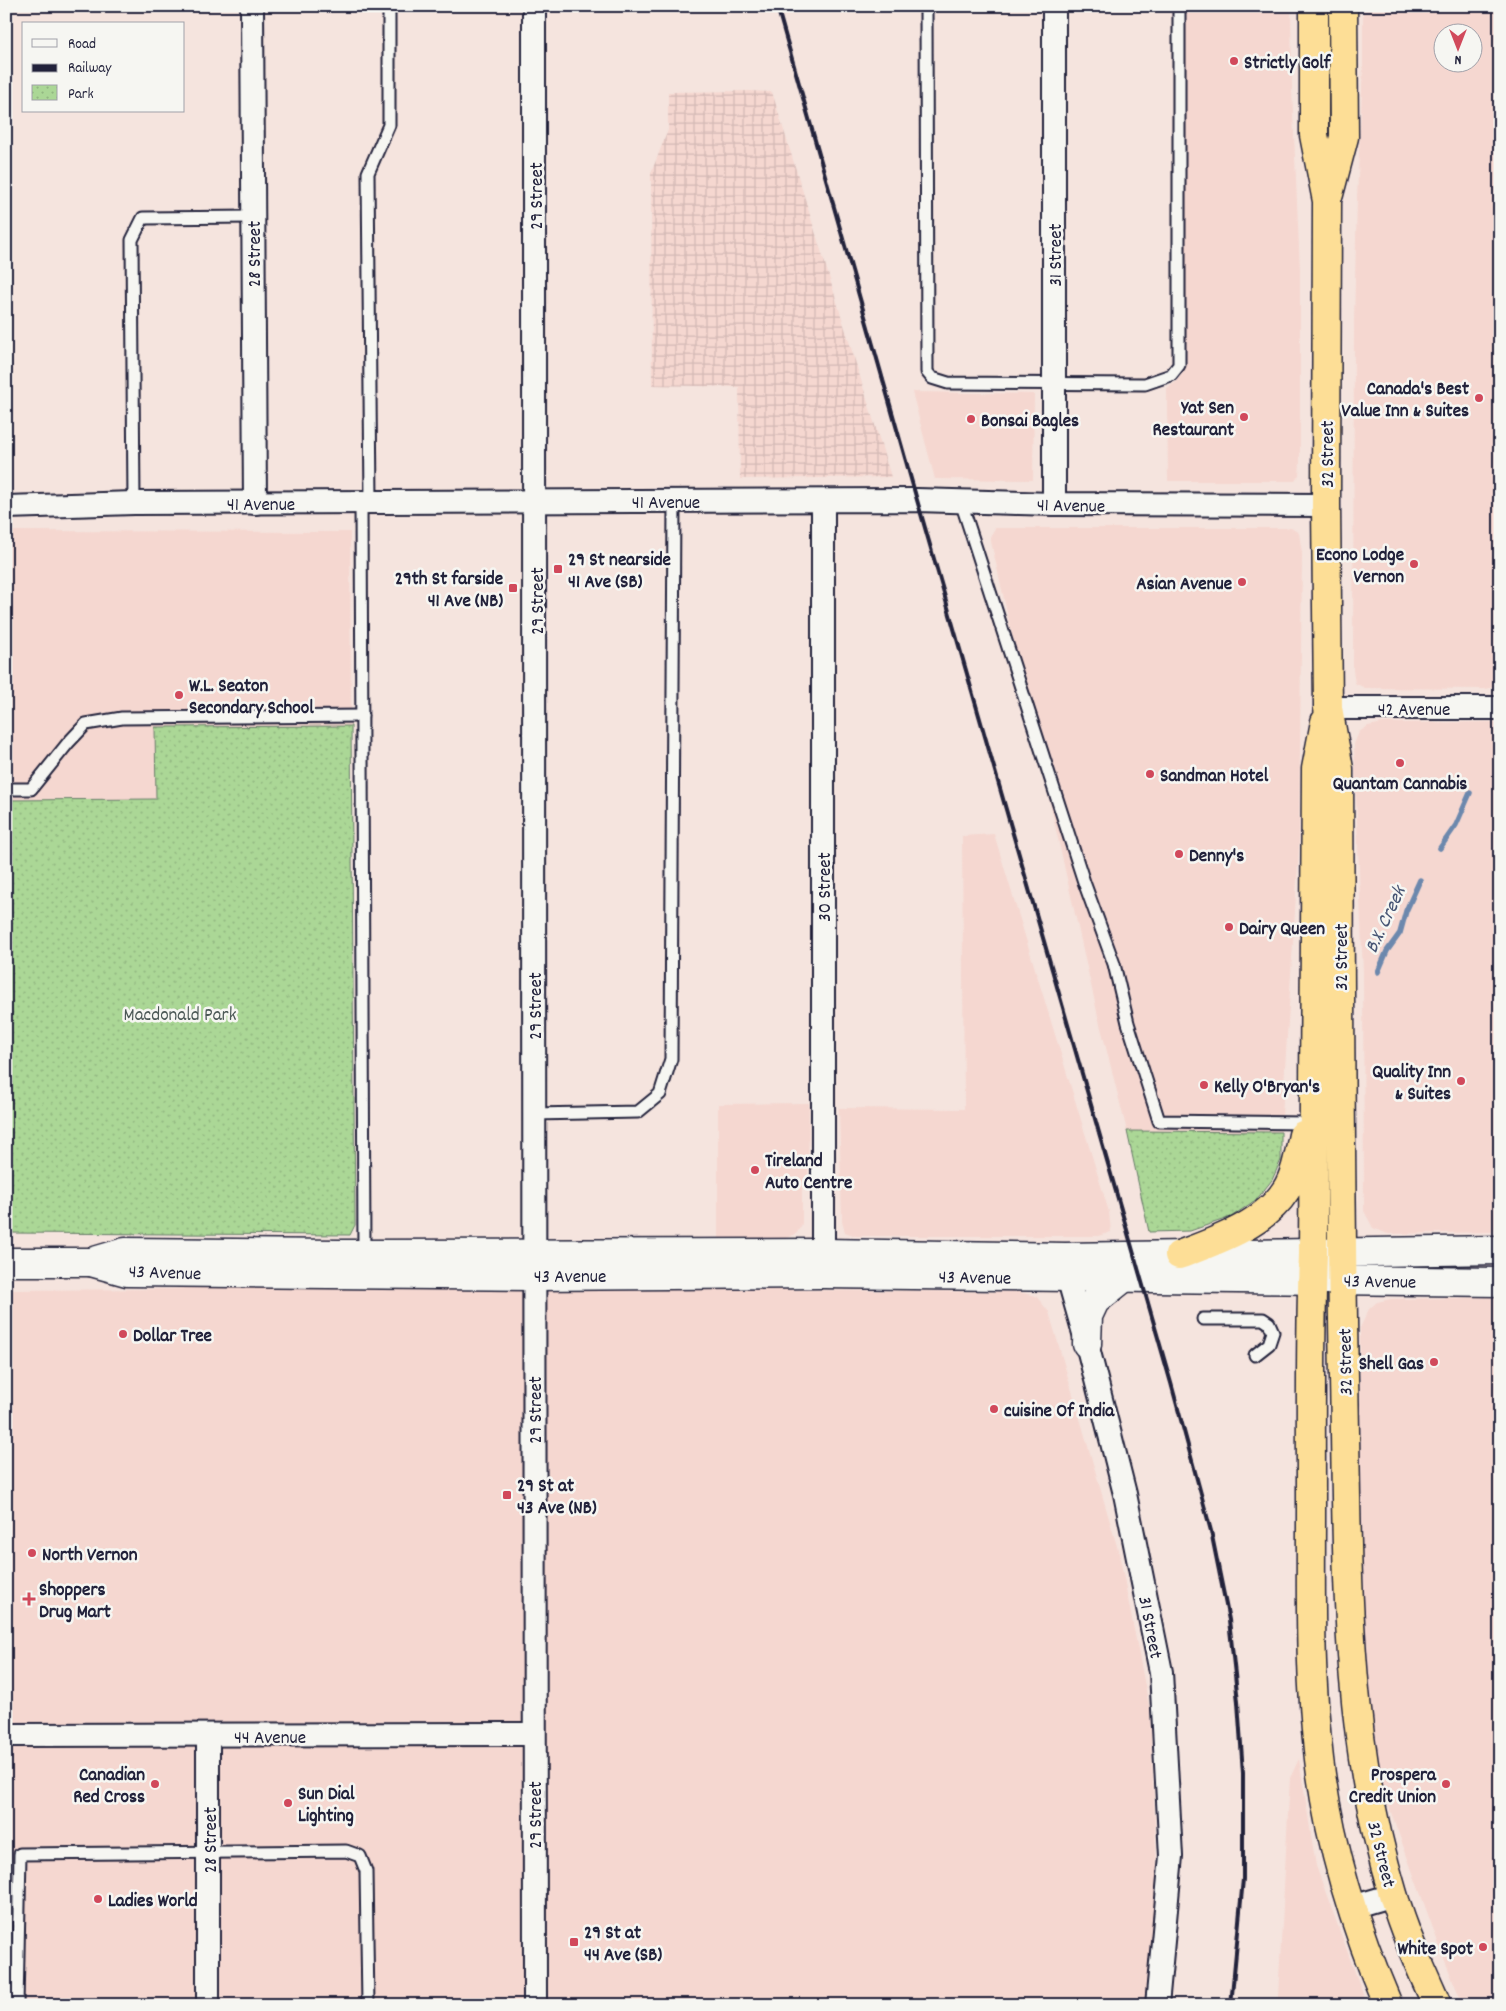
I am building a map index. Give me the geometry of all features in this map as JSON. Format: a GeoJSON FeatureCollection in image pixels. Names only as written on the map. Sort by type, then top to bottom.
{"type":"FeatureCollection","features":[{"type":"Feature","properties":{"kind":"highway","name":"32 Street"},"geometry":{"type":"LineString","coordinates":[[1314,6],[1314,135],[1327,201],[1326,505],[1328,708],[1340,770],[1342,1267],[1349,1602],[1356,1707],[1368,1792],[1393,1895],[1419,1965],[1437,2005]]}},
{"type":"Feature","properties":{"kind":"highway","name":"32 Street"},"geometry":{"type":"LineString","coordinates":[[1327,201],[1344,137],[1343,6]]}},
{"type":"Feature","properties":{"kind":"highway","name":"32 Street"},"geometry":{"type":"LineString","coordinates":[[1328,708],[1316,770],[1313,1266],[1311,1313],[1311,1625],[1314,1691],[1319,1760],[1332,1834],[1352,1907],[1373,1970],[1388,2005]]}},
{"type":"Feature","properties":{"kind":"highway"},"geometry":{"type":"LineString","coordinates":[[1179,1255],[1217,1241],[1245,1227],[1271,1207],[1286,1190],[1295,1170],[1314,1090]]}},
{"type":"Feature","properties":{"kind":"street","name":"28 Street"},"geometry":{"type":"LineString","coordinates":[[252,6],[254,503]]}},
{"type":"Feature","properties":{"kind":"street","name":"29 Street"},"geometry":{"type":"LineString","coordinates":[[534,6],[536,501],[533,1734],[535,2005]]}},
{"type":"Feature","properties":{"kind":"street","name":"31 Street"},"geometry":{"type":"LineString","coordinates":[[1054,6],[1054,504]]}},
{"type":"Feature","properties":{"kind":"street","name":"41 Avenue"},"geometry":{"type":"LineString","coordinates":[[6,507],[134,503],[536,501],[1326,505]]}},
{"type":"Feature","properties":{"kind":"street","name":"30 Street"},"geometry":{"type":"LineString","coordinates":[[823,501],[824,1264]]}},
{"type":"Feature","properties":{"kind":"street","name":"42 Avenue"},"geometry":{"type":"LineString","coordinates":[[1328,708],[1500,708]]}},
{"type":"Feature","properties":{"kind":"street","name":"43 Avenue"},"geometry":{"type":"LineString","coordinates":[[1342,1267],[1500,1250]]}},
{"type":"Feature","properties":{"kind":"street","name":"43 Avenue"},"geometry":{"type":"LineString","coordinates":[[91,1262],[124,1252],[364,1254],[533,1265]]}},
{"type":"Feature","properties":{"kind":"street","name":"43 Avenue"},"geometry":{"type":"LineString","coordinates":[[91,1262],[127,1272],[533,1265],[824,1264],[1066,1267],[1179,1255],[1342,1267],[1500,1282]]}},
{"type":"Feature","properties":{"kind":"street"},"geometry":{"type":"LineString","coordinates":[[6,1262],[91,1262]]}},
{"type":"Feature","properties":{"kind":"street","name":"43 Avenue"},"geometry":{"type":"LineString","coordinates":[[1066,1267],[1125,1277],[1313,1266]]}},
{"type":"Feature","properties":{"kind":"street","name":"31 Street"},"geometry":{"type":"LineString","coordinates":[[1066,1267],[1125,1494],[1161,1672],[1171,1856],[1157,2005]]}},
{"type":"Feature","properties":{"kind":"street"},"geometry":{"type":"LineString","coordinates":[[1087,1344],[1088,1316],[1095,1301],[1125,1277]]}},
{"type":"Feature","properties":{"kind":"street","name":"44 Avenue"},"geometry":{"type":"LineString","coordinates":[[6,1735],[533,1734]]}},
{"type":"Feature","properties":{"kind":"street","name":"28 Street"},"geometry":{"type":"LineString","coordinates":[[208,1736],[208,2005]]}},
{"type":"Feature","properties":{"kind":"street"},"geometry":{"type":"LineString","coordinates":[[1352,1907],[1393,1895]]}},
{"type":"Feature","properties":{"kind":"lane"},"geometry":{"type":"LineString","coordinates":[[364,1254],[362,716],[366,502],[368,173],[389,124],[389,6]]}},
{"type":"Feature","properties":{"kind":"lane"},"geometry":{"type":"LineString","coordinates":[[926,6],[927,372],[932,378],[948,383],[1054,384],[1145,384],[1171,375],[1179,364],[1179,6]]}},
{"type":"Feature","properties":{"kind":"lane"},"geometry":{"type":"LineString","coordinates":[[134,503],[132,240],[143,218],[253,217]]}},
{"type":"Feature","properties":{"kind":"lane"},"geometry":{"type":"LineString","coordinates":[[534,1114],[638,1112],[660,1094],[671,1059],[674,501]]}},
{"type":"Feature","properties":{"kind":"lane"},"geometry":{"type":"LineString","coordinates":[[961,502],[1084,882],[1114,964],[1128,1023],[1159,1120],[1306,1124]]}},
{"type":"Feature","properties":{"kind":"lane"},"geometry":{"type":"LineString","coordinates":[[6,789],[31,789],[86,724],[122,718],[362,716]]}},
{"type":"Feature","properties":{"kind":"lane"},"geometry":{"type":"LineString","coordinates":[[1203,1319],[1263,1319],[1269,1323],[1273,1332],[1269,1344],[1255,1355]]}},
{"type":"Feature","properties":{"kind":"lane"},"geometry":{"type":"LineString","coordinates":[[17,2005],[20,1854],[346,1851],[360,1856],[366,1871],[368,2005]]}},
{"type":"Feature","properties":{"kind":"shaded area"},"geometry":{"type":"Polygon","coordinates":[[[1185,6],[1291,6],[1292,89],[1300,270],[1300,463],[1299,475],[1295,481],[1168,481],[1167,388],[1176,382],[1182,374],[1185,6]]]}},
{"type":"Feature","properties":{"kind":"shaded area"},"geometry":{"type":"Polygon","coordinates":[[[1363,6],[1500,6],[1500,685],[1486,689],[1365,688],[1355,683],[1353,671],[1354,321],[1363,66],[1363,6]]]}},
{"type":"Feature","properties":{"kind":"shaded area"},"geometry":{"type":"Polygon","coordinates":[[[668,92],[772,92],[891,477],[740,479],[739,387],[652,385],[651,173],[668,130],[668,92]]]}},
{"type":"Feature","properties":{"kind":"shaded area"},"geometry":{"type":"Polygon","coordinates":[[[912,392],[1034,394],[1033,480],[935,479],[912,392]]]}},
{"type":"Feature","properties":{"kind":"shaded area"},"geometry":{"type":"Polygon","coordinates":[[[995,528],[1291,528],[1299,533],[1302,553],[1299,848],[1281,1132],[1127,1131],[1098,1016],[990,537],[995,528]]]}},
{"type":"Feature","properties":{"kind":"shaded area","name":"W.L. Seaton Secondary School"},"geometry":{"type":"Polygon","coordinates":[[[6,531],[350,532],[351,726],[156,727],[156,800],[6,800],[6,531]]]}},
{"type":"Feature","properties":{"kind":"shaded area"},"geometry":{"type":"Polygon","coordinates":[[[1495,722],[1500,727],[1500,1222],[1492,1232],[1388,1234],[1373,1228],[1364,1211],[1363,973],[1354,744],[1359,732],[1368,726],[1383,723],[1495,722]]]}},
{"type":"Feature","properties":{"kind":"shaded area"},"geometry":{"type":"Polygon","coordinates":[[[994,834],[1109,1212],[1111,1232],[1098,1236],[856,1236],[845,1232],[842,1222],[839,1108],[964,1109],[962,836],[994,834]]]}},
{"type":"Feature","properties":{"kind":"shaded area"},"geometry":{"type":"Polygon","coordinates":[[[809,1103],[808,1185],[802,1186],[802,1224],[797,1233],[784,1239],[718,1240],[718,1104],[809,1103]]]}},
{"type":"Feature","properties":{"kind":"shaded area"},"geometry":{"type":"Polygon","coordinates":[[[228,1285],[1019,1292],[1036,1296],[1049,1312],[1119,1553],[1150,1711],[1161,1962],[1149,2005],[6,2005],[6,1290],[171,1289],[228,1285]]]}},
{"type":"Feature","properties":{"kind":"shaded area"},"geometry":{"type":"Polygon","coordinates":[[[1500,1297],[1500,2005],[1463,2005],[1443,1956],[1384,1793],[1372,1724],[1360,1562],[1360,1328],[1369,1309],[1377,1302],[1391,1299],[1500,1297]]]}},
{"type":"Feature","properties":{"kind":"shaded area"},"geometry":{"type":"Polygon","coordinates":[[[1299,1759],[1316,1866],[1367,2005],[1276,2005],[1278,1997],[1290,1778],[1299,1759]]]}},
{"type":"Feature","properties":{"kind":"green space","name":"Macdonald Park"},"geometry":{"type":"Polygon","coordinates":[[[351,726],[355,1225],[350,1235],[6,1233],[6,800],[156,799],[155,727],[351,726]]]}},
{"type":"Feature","properties":{"kind":"green space"},"geometry":{"type":"Polygon","coordinates":[[[1127,1131],[1281,1132],[1281,1160],[1272,1180],[1257,1199],[1231,1217],[1190,1231],[1149,1232],[1127,1131]]]}},
{"type":"Feature","properties":{"kind":"waterway","name":"B.X. Creek"},"geometry":{"type":"LineString","coordinates":[[1440,848],[1456,825],[1470,793]]}},
{"type":"Feature","properties":{"kind":"waterway","name":"B.X. Creek"},"geometry":{"type":"LineString","coordinates":[[1378,972],[1387,951],[1400,933],[1406,911],[1420,880]]}},
{"type":"Feature","properties":{"kind":"railway"},"geometry":{"type":"LineString","coordinates":[[777,6],[1171,1383],[1211,1531],[1229,1620],[1243,1773],[1243,1879],[1231,2005]]}},
{"type":"Feature","properties":{"kind":"place","name":"Strictly Golf"},"geometry":{"type":"Point","coordinates":[1234,61]}},
{"type":"Feature","properties":{"kind":"place","name":"Canada's Best Value Inn & Suites"},"geometry":{"type":"Point","coordinates":[1479,398]}},
{"type":"Feature","properties":{"kind":"place","name":"Yat Sen Restaurant"},"geometry":{"type":"Point","coordinates":[1244,417]}},
{"type":"Feature","properties":{"kind":"place","name":"Bonsai Bagles"},"geometry":{"type":"Point","coordinates":[971,419]}},
{"type":"Feature","properties":{"kind":"place","name":"Econo Lodge Vernon"},"geometry":{"type":"Point","coordinates":[1414,564]}},
{"type":"Feature","properties":{"kind":"place","name":"29 St nearside 41 Ave (SB)"},"geometry":{"type":"Point","coordinates":[558,569]}},
{"type":"Feature","properties":{"kind":"place","name":"Asian Avenue"},"geometry":{"type":"Point","coordinates":[1242,582]}},
{"type":"Feature","properties":{"kind":"place","name":"29th St farside 41 Ave (NB)"},"geometry":{"type":"Point","coordinates":[513,588]}},
{"type":"Feature","properties":{"kind":"place","name":"W.L. Seaton Secondary School"},"geometry":{"type":"Point","coordinates":[179,695]}},
{"type":"Feature","properties":{"kind":"place","name":"Quantam Cannabis"},"geometry":{"type":"Point","coordinates":[1400,763]}},
{"type":"Feature","properties":{"kind":"place","name":"Sandman Hotel"},"geometry":{"type":"Point","coordinates":[1150,774]}},
{"type":"Feature","properties":{"kind":"place","name":"Denny's"},"geometry":{"type":"Point","coordinates":[1179,854]}},
{"type":"Feature","properties":{"kind":"place","name":"Dairy Queen"},"geometry":{"type":"Point","coordinates":[1229,927]}},
{"type":"Feature","properties":{"kind":"place","name":"Quality Inn & Suites"},"geometry":{"type":"Point","coordinates":[1461,1081]}},
{"type":"Feature","properties":{"kind":"place","name":"Kelly O'Bryan's"},"geometry":{"type":"Point","coordinates":[1204,1085]}},
{"type":"Feature","properties":{"kind":"place","name":"Tireland Auto Centre"},"geometry":{"type":"Point","coordinates":[755,1170]}},
{"type":"Feature","properties":{"kind":"place","name":"Dollar Tree"},"geometry":{"type":"Point","coordinates":[123,1334]}},
{"type":"Feature","properties":{"kind":"place","name":"Shell Gas"},"geometry":{"type":"Point","coordinates":[1434,1362]}},
{"type":"Feature","properties":{"kind":"place","name":"cuisine Of India"},"geometry":{"type":"Point","coordinates":[994,1409]}},
{"type":"Feature","properties":{"kind":"place","name":"29 St at 43 Ave (NB)"},"geometry":{"type":"Point","coordinates":[507,1495]}},
{"type":"Feature","properties":{"kind":"place","name":"North Vernon"},"geometry":{"type":"Point","coordinates":[32,1553]}},
{"type":"Feature","properties":{"kind":"place","name":"Shoppers Drug Mart"},"geometry":{"type":"Point","coordinates":[29,1599]}},
{"type":"Feature","properties":{"kind":"place","name":"Canadian Red Cross"},"geometry":{"type":"Point","coordinates":[155,1784]}},
{"type":"Feature","properties":{"kind":"place","name":"Prospera Credit Union"},"geometry":{"type":"Point","coordinates":[1446,1784]}},
{"type":"Feature","properties":{"kind":"place","name":"Sun Dial Lighting"},"geometry":{"type":"Point","coordinates":[288,1803]}},
{"type":"Feature","properties":{"kind":"place","name":"Ladies World"},"geometry":{"type":"Point","coordinates":[98,1899]}},
{"type":"Feature","properties":{"kind":"place","name":"29 St at 44 Ave (SB)"},"geometry":{"type":"Point","coordinates":[574,1942]}},
{"type":"Feature","properties":{"kind":"place","name":"White Spot"},"geometry":{"type":"Point","coordinates":[1483,1947]}}]}
